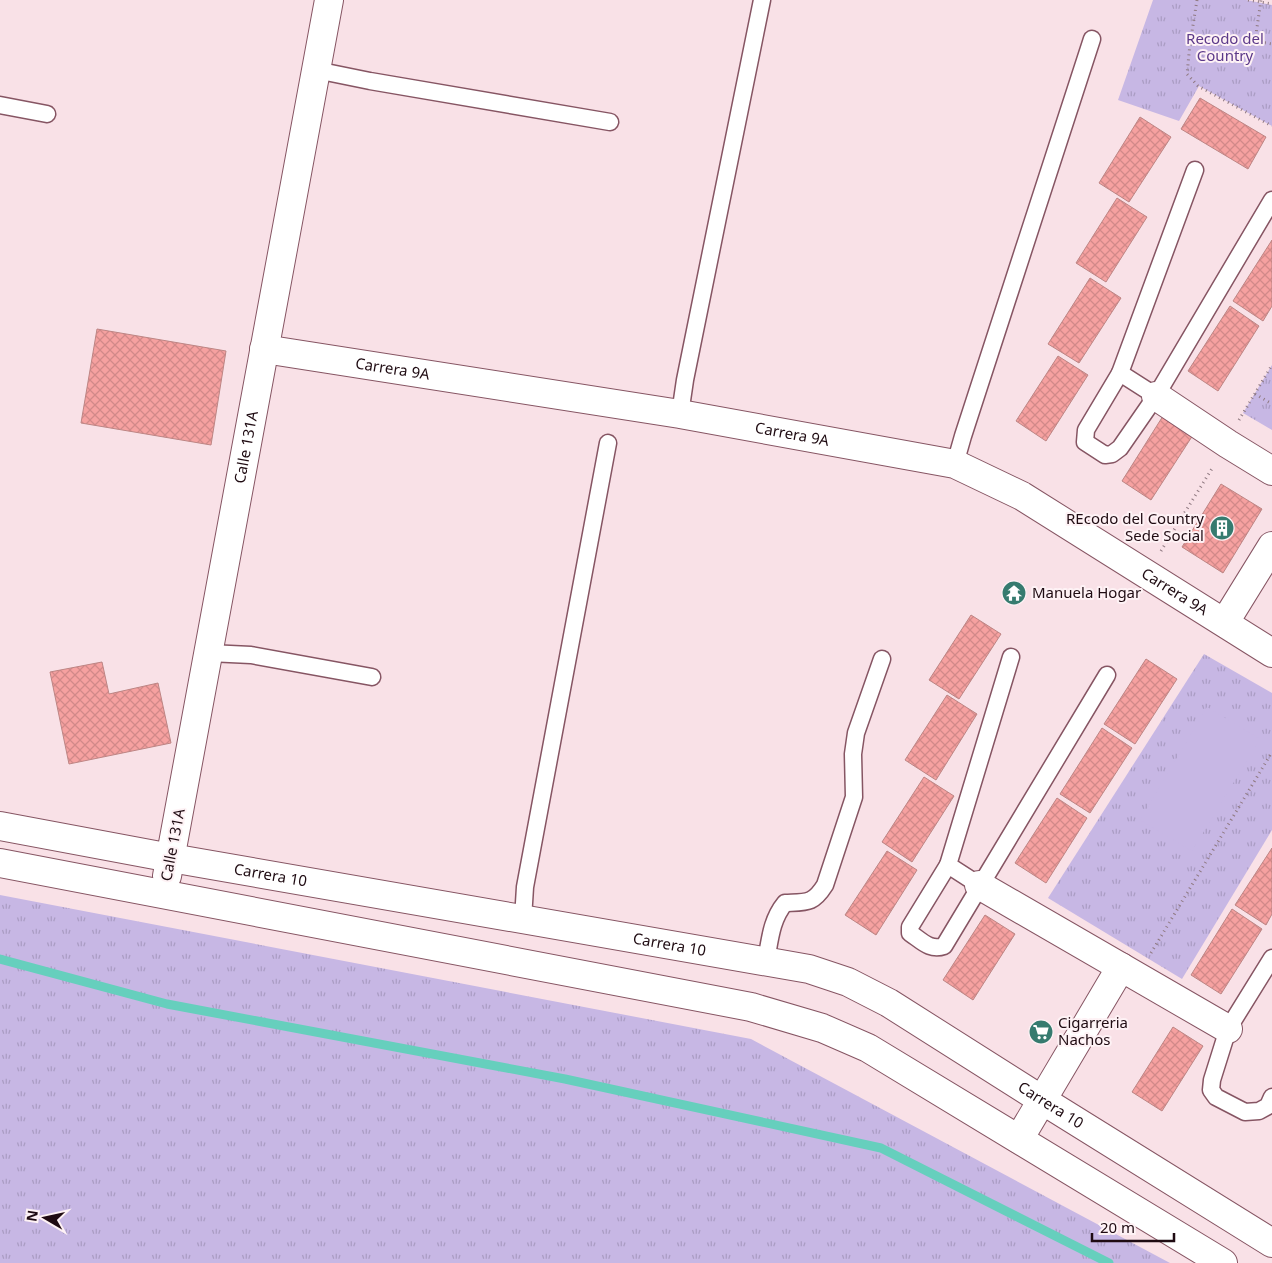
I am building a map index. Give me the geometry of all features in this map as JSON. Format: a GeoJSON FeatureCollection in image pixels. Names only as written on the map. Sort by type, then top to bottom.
{"type":"FeatureCollection","features":[{"type":"Feature","properties":{"kind":"street","name":"Calle 131A"},"geometry":{"type":"LineString","coordinates":[[164,893],[329,0]]}},
{"type":"Feature","properties":{"kind":"street","name":"Carrera 9A"},"geometry":{"type":"LineString","coordinates":[[264,349],[680,414],[955,464],[1022,496],[1272,653]]}},
{"type":"Feature","properties":{"kind":"street"},"geometry":{"type":"LineString","coordinates":[[1156,396],[1272,471]]}},
{"type":"Feature","properties":{"kind":"street"},"geometry":{"type":"LineString","coordinates":[[1225,622],[1272,546]]}},
{"type":"Feature","properties":{"kind":"street","name":"Carrera 10"},"geometry":{"type":"LineString","coordinates":[[0,826],[171,858],[809,969],[848,982],[889,1003],[1272,1243]]}},
{"type":"Feature","properties":{"kind":"street"},"geometry":{"type":"LineString","coordinates":[[0,863],[751,1007],[822,1028],[868,1048],[1223,1263]]}},
{"type":"Feature","properties":{"kind":"street"},"geometry":{"type":"LineString","coordinates":[[979,885],[1228,1029]]}},
{"type":"Feature","properties":{"kind":"street"},"geometry":{"type":"LineString","coordinates":[[1019,1139],[1042,1100],[1129,972]]}},
{"type":"Feature","properties":{"kind":"lane"},"geometry":{"type":"LineString","coordinates":[[680,414],[685,380],[762,0]]}},
{"type":"Feature","properties":{"kind":"lane"},"geometry":{"type":"LineString","coordinates":[[955,464],[1092,39]]}},
{"type":"Feature","properties":{"kind":"lane"},"geometry":{"type":"LineString","coordinates":[[316,70],[610,122]]}},
{"type":"Feature","properties":{"kind":"lane"},"geometry":{"type":"LineString","coordinates":[[0,105],[47,114]]}},
{"type":"Feature","properties":{"kind":"lane"},"geometry":{"type":"LineString","coordinates":[[1195,170],[1120,373],[1086,430],[1085,442],[1105,455],[1112,454],[1120,448],[1156,396],[1272,200]]}},
{"type":"Feature","properties":{"kind":"lane"},"geometry":{"type":"LineString","coordinates":[[1120,373],[1156,396]]}},
{"type":"Feature","properties":{"kind":"lane"},"geometry":{"type":"LineString","coordinates":[[522,919],[525,888],[608,443]]}},
{"type":"Feature","properties":{"kind":"lane"},"geometry":{"type":"LineString","coordinates":[[209,653],[251,655],[372,677]]}},
{"type":"Feature","properties":{"kind":"lane"},"geometry":{"type":"LineString","coordinates":[[1011,657],[948,864],[910,927],[910,933],[931,948],[944,946],[1107,675]]}},
{"type":"Feature","properties":{"kind":"lane"},"geometry":{"type":"LineString","coordinates":[[766,961],[777,913],[785,903],[808,902],[818,896],[825,885],[854,797],[853,754],[856,733],[882,659]]}},
{"type":"Feature","properties":{"kind":"lane"},"geometry":{"type":"LineString","coordinates":[[948,864],[979,885]]}},
{"type":"Feature","properties":{"kind":"lane"},"geometry":{"type":"LineString","coordinates":[[1272,958],[1228,1029],[1212,1080],[1211,1090],[1216,1097],[1245,1112],[1259,1111],[1268,1106],[1272,1096]]}},
{"type":"Feature","properties":{"kind":"path"},"geometry":{"type":"LineString","coordinates":[[1198,0],[1187,74],[1198,86],[1272,126]]}},
{"type":"Feature","properties":{"kind":"path"},"geometry":{"type":"LineString","coordinates":[[1248,0],[1272,4]]}},
{"type":"Feature","properties":{"kind":"path"},"geometry":{"type":"LineString","coordinates":[[1261,0],[1255,41],[1272,44]]}},
{"type":"Feature","properties":{"kind":"path"},"geometry":{"type":"LineString","coordinates":[[1147,574],[1228,444],[1272,365]]}},
{"type":"Feature","properties":{"kind":"path"},"geometry":{"type":"LineString","coordinates":[[1255,394],[1272,404]]}},
{"type":"Feature","properties":{"kind":"path"},"geometry":{"type":"LineString","coordinates":[[1129,972],[1272,752]]}},
{"type":"Feature","properties":{"kind":"green space","name":"Recodo del Country"},"geometry":{"type":"Polygon","coordinates":[[[1153,0],[1246,0],[1272,5],[1272,126],[1199,86],[1179,121],[1118,100],[1153,0]]]}},
{"type":"Feature","properties":{"kind":"green space"},"geometry":{"type":"Polygon","coordinates":[[[1272,365],[1272,430],[1243,413],[1272,365]]]}},
{"type":"Feature","properties":{"kind":"green space"},"geometry":{"type":"Polygon","coordinates":[[[1204,654],[1272,693],[1272,830],[1182,979],[1048,898],[1204,654]]]}},
{"type":"Feature","properties":{"kind":"green space"},"geometry":{"type":"Polygon","coordinates":[[[1207,707],[1260,739],[1192,851],[1140,820],[1207,707]]]}},
{"type":"Feature","properties":{"kind":"green space"},"geometry":{"type":"Polygon","coordinates":[[[0,895],[751,1039],[1170,1263],[0,1263],[0,895]]]}},
{"type":"Feature","properties":{"kind":"building"},"geometry":{"type":"Polygon","coordinates":[[[1200,98],[1266,137],[1248,169],[1181,129],[1200,98]]]}},
{"type":"Feature","properties":{"kind":"building"},"geometry":{"type":"Polygon","coordinates":[[[1140,117],[1171,137],[1129,202],[1099,183],[1140,117]]]}},
{"type":"Feature","properties":{"kind":"building"},"geometry":{"type":"Polygon","coordinates":[[[1117,198],[1147,217],[1106,282],[1076,263],[1117,198]]]}},
{"type":"Feature","properties":{"kind":"building"},"geometry":{"type":"Polygon","coordinates":[[[1272,240],[1272,306],[1263,321],[1233,301],[1272,240]]]}},
{"type":"Feature","properties":{"kind":"building"},"geometry":{"type":"Polygon","coordinates":[[[1090,278],[1121,298],[1079,363],[1048,344],[1090,278]]]}},
{"type":"Feature","properties":{"kind":"building"},"geometry":{"type":"Polygon","coordinates":[[[1230,306],[1259,326],[1218,391],[1188,371],[1230,306]]]}},
{"type":"Feature","properties":{"kind":"building"},"geometry":{"type":"Polygon","coordinates":[[[97,329],[226,351],[211,445],[81,423],[97,329]]]}},
{"type":"Feature","properties":{"kind":"building"},"geometry":{"type":"Polygon","coordinates":[[[1058,356],[1088,375],[1046,441],[1016,421],[1058,356]]]}},
{"type":"Feature","properties":{"kind":"building"},"geometry":{"type":"Polygon","coordinates":[[[1163,416],[1193,435],[1151,500],[1122,481],[1163,416]]]}},
{"type":"Feature","properties":{"kind":"building","name":"REcodo del Country Sede Social"},"geometry":{"type":"Polygon","coordinates":[[[1221,484],[1262,509],[1223,573],[1182,547],[1221,484]]]}},
{"type":"Feature","properties":{"kind":"building"},"geometry":{"type":"Polygon","coordinates":[[[971,615],[1001,634],[959,699],[929,680],[971,615]]]}},
{"type":"Feature","properties":{"kind":"building"},"geometry":{"type":"Polygon","coordinates":[[[1146,659],[1177,679],[1135,744],[1104,724],[1146,659]]]}},
{"type":"Feature","properties":{"kind":"building"},"geometry":{"type":"Polygon","coordinates":[[[102,662],[109,694],[158,683],[171,743],[69,764],[50,672],[102,662]]]}},
{"type":"Feature","properties":{"kind":"building"},"geometry":{"type":"Polygon","coordinates":[[[947,695],[977,714],[936,780],[905,760],[947,695]]]}},
{"type":"Feature","properties":{"kind":"building"},"geometry":{"type":"Polygon","coordinates":[[[1102,728],[1132,748],[1090,813],[1060,794],[1102,728]]]}},
{"type":"Feature","properties":{"kind":"building"},"geometry":{"type":"Polygon","coordinates":[[[924,777],[954,796],[912,862],[882,842],[924,777]]]}},
{"type":"Feature","properties":{"kind":"building"},"geometry":{"type":"Polygon","coordinates":[[[1057,798],[1087,818],[1046,883],[1015,863],[1057,798]]]}},
{"type":"Feature","properties":{"kind":"building"},"geometry":{"type":"Polygon","coordinates":[[[1272,848],[1272,914],[1266,925],[1235,905],[1272,848]]]}},
{"type":"Feature","properties":{"kind":"building"},"geometry":{"type":"Polygon","coordinates":[[[887,851],[917,870],[876,935],[845,915],[887,851]]]}},
{"type":"Feature","properties":{"kind":"building"},"geometry":{"type":"Polygon","coordinates":[[[1232,909],[1262,929],[1221,994],[1191,975],[1232,909]]]}},
{"type":"Feature","properties":{"kind":"building"},"geometry":{"type":"Polygon","coordinates":[[[985,915],[1015,934],[973,1000],[943,980],[985,915]]]}},
{"type":"Feature","properties":{"kind":"building"},"geometry":{"type":"Polygon","coordinates":[[[1173,1027],[1203,1046],[1162,1111],[1132,1092],[1173,1027]]]}},
{"type":"Feature","properties":{"kind":"waterway"},"geometry":{"type":"LineString","coordinates":[[0,959],[167,1004],[565,1079],[881,1148],[1109,1263]]}},
{"type":"Feature","properties":{"kind":"place","name":"REcodo del Country Sede Social"},"geometry":{"type":"Point","coordinates":[1222,528]}},
{"type":"Feature","properties":{"kind":"place","name":"Manuela Hogar"},"geometry":{"type":"Point","coordinates":[1014,593]}},
{"type":"Feature","properties":{"kind":"place","name":"Cigarreria Nachos"},"geometry":{"type":"Point","coordinates":[1041,1032]}}]}
